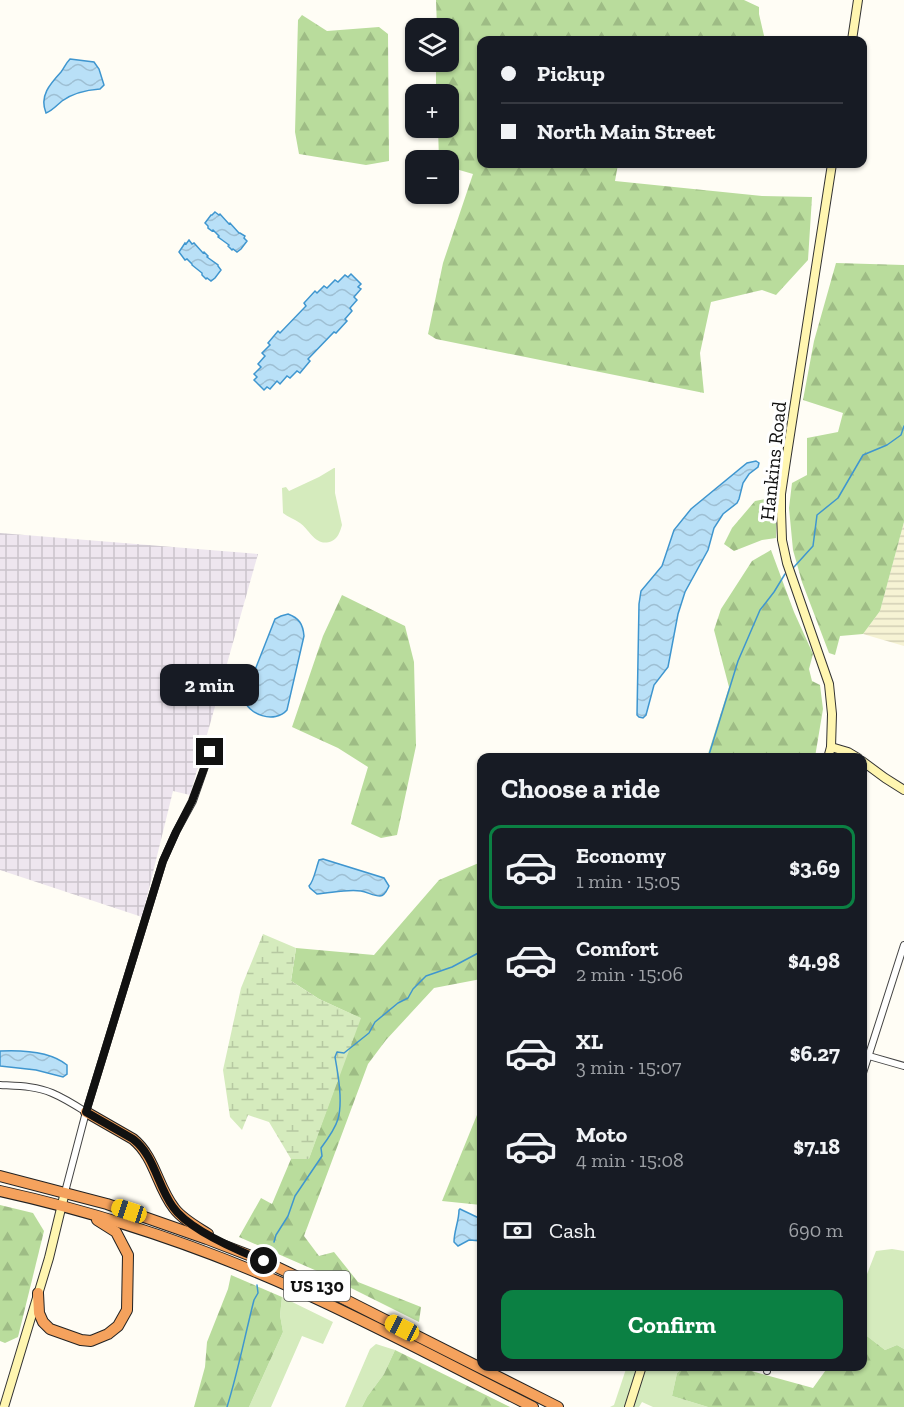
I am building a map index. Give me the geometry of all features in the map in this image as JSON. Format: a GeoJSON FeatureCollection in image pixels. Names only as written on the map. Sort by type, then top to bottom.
{"type":"FeatureCollection","features":[{"type":"Feature","properties":{"kind":"highway"},"geometry":{"type":"LineString","coordinates":[[86,1112],[140,1144],[177,1211],[202,1231],[235,1249]]}},
{"type":"Feature","properties":{"kind":"highway","name":"US 130"},"geometry":{"type":"LineString","coordinates":[[0,1176],[65,1192],[151,1218],[235,1249],[342,1298],[477,1366]]}},
{"type":"Feature","properties":{"kind":"highway","name":"US 130"},"geometry":{"type":"LineString","coordinates":[[0,1191],[118,1222],[285,1284],[533,1407]]}},
{"type":"Feature","properties":{"kind":"highway"},"geometry":{"type":"LineString","coordinates":[[38,1293],[39,1313],[43,1322],[50,1329],[81,1340],[91,1341],[108,1334],[118,1326],[127,1310],[128,1255],[116,1232],[87,1213]]}},
{"type":"Feature","properties":{"kind":"highway","name":"US 130"},"geometry":{"type":"LineString","coordinates":[[487,1371],[558,1407]]}},
{"type":"Feature","properties":{"kind":"main road"},"geometry":{"type":"LineString","coordinates":[[853,36],[858,0]]}},
{"type":"Feature","properties":{"kind":"main road","name":"Hankins Road"},"geometry":{"type":"LineString","coordinates":[[829,753],[832,714],[830,684],[787,563],[782,540],[781,511],[789,442],[831,168]]}},
{"type":"Feature","properties":{"kind":"main road"},"geometry":{"type":"LineString","coordinates":[[831,747],[850,753]]}},
{"type":"Feature","properties":{"kind":"main road"},"geometry":{"type":"LineString","coordinates":[[867,765],[904,790]]}},
{"type":"Feature","properties":{"kind":"main road"},"geometry":{"type":"LineString","coordinates":[[4,1407],[49,1258],[65,1192]]}},
{"type":"Feature","properties":{"kind":"main road"},"geometry":{"type":"LineString","coordinates":[[629,1407],[640,1371]]}},
{"type":"Feature","properties":{"kind":"main road"},"geometry":{"type":"LineString","coordinates":[[622,1407],[638,1378]]}},
{"type":"Feature","properties":{"kind":"street"},"geometry":{"type":"LineString","coordinates":[[65,1192],[86,1112],[163,861],[192,801],[210,752]]}},
{"type":"Feature","properties":{"kind":"street"},"geometry":{"type":"LineString","coordinates":[[867,1062],[904,945]]}},
{"type":"Feature","properties":{"kind":"street"},"geometry":{"type":"LineString","coordinates":[[869,1056],[904,1066]]}},
{"type":"Feature","properties":{"kind":"street"},"geometry":{"type":"LineString","coordinates":[[0,1085],[40,1089],[86,1112]]}},
{"type":"Feature","properties":{"kind":"shaded area"},"geometry":{"type":"Polygon","coordinates":[[[904,522],[904,646],[863,634],[880,611],[904,522]]]}},
{"type":"Feature","properties":{"kind":"shaded area"},"geometry":{"type":"Polygon","coordinates":[[[0,533],[258,554],[190,795],[173,791],[142,917],[0,870],[0,533]]]}},
{"type":"Feature","properties":{"kind":"green space"},"geometry":{"type":"Polygon","coordinates":[[[436,0],[744,0],[759,7],[764,36],[477,36],[477,168],[617,168],[615,181],[762,196],[812,197],[808,260],[776,295],[762,290],[711,302],[700,353],[704,393],[436,339],[428,334],[443,263],[473,174],[459,170],[459,150],[439,150],[438,138],[459,138],[459,84],[436,84],[436,72],[459,72],[459,18],[437,18],[436,0]]]}},
{"type":"Feature","properties":{"kind":"green space"},"geometry":{"type":"Polygon","coordinates":[[[302,15],[327,31],[379,27],[388,34],[389,161],[366,165],[299,154],[295,132],[298,20],[302,15]]]}},
{"type":"Feature","properties":{"kind":"green space"},"geometry":{"type":"Polygon","coordinates":[[[836,263],[904,265],[904,522],[880,611],[863,634],[840,636],[835,655],[829,653],[802,582],[793,550],[789,508],[792,483],[807,475],[807,438],[838,432],[843,413],[803,400],[814,341],[836,263]]]}},
{"type":"Feature","properties":{"kind":"green space"},"geometry":{"type":"Polygon","coordinates":[[[334,468],[335,493],[342,525],[334,540],[326,543],[317,540],[304,526],[283,513],[282,488],[286,487],[289,491],[334,468]]]}},
{"type":"Feature","properties":{"kind":"green space"},"geometry":{"type":"Polygon","coordinates":[[[777,497],[776,538],[762,540],[734,551],[724,544],[732,528],[755,501],[777,497]]]}},
{"type":"Feature","properties":{"kind":"green space"},"geometry":{"type":"Polygon","coordinates":[[[771,550],[794,612],[813,654],[809,669],[812,681],[820,685],[823,709],[816,753],[708,753],[729,687],[714,630],[721,609],[752,561],[771,550]]]}},
{"type":"Feature","properties":{"kind":"green space"},"geometry":{"type":"Polygon","coordinates":[[[342,595],[405,626],[414,662],[416,746],[397,835],[381,838],[351,824],[368,767],[338,748],[292,727],[323,636],[342,595]]]}},
{"type":"Feature","properties":{"kind":"green space"},"geometry":{"type":"Polygon","coordinates":[[[477,864],[477,980],[434,988],[386,1040],[368,1064],[304,1236],[319,1256],[334,1252],[358,1282],[421,1307],[419,1322],[317,1271],[239,1237],[261,1198],[272,1204],[291,1159],[309,1158],[360,1018],[319,999],[291,981],[296,948],[374,955],[439,880],[477,864]]]}},
{"type":"Feature","properties":{"kind":"green space"},"geometry":{"type":"Polygon","coordinates":[[[263,934],[296,948],[291,981],[319,999],[361,1018],[309,1159],[291,1159],[269,1122],[248,1115],[242,1130],[230,1117],[223,1070],[241,988],[263,934]]]}},
{"type":"Feature","properties":{"kind":"green space"},"geometry":{"type":"Polygon","coordinates":[[[477,1115],[477,1205],[442,1201],[477,1115]]]}},
{"type":"Feature","properties":{"kind":"green space"},"geometry":{"type":"Polygon","coordinates":[[[0,1205],[33,1213],[44,1231],[18,1337],[5,1343],[0,1341],[0,1205]]]}},
{"type":"Feature","properties":{"kind":"green space"},"geometry":{"type":"Polygon","coordinates":[[[892,1249],[904,1251],[904,1349],[897,1345],[885,1350],[867,1336],[867,1274],[876,1251],[892,1249]]]}},
{"type":"Feature","properties":{"kind":"green space"},"geometry":{"type":"Polygon","coordinates":[[[231,1275],[282,1297],[280,1315],[283,1332],[249,1407],[194,1407],[205,1367],[207,1342],[228,1289],[231,1275]]]}},
{"type":"Feature","properties":{"kind":"green space"},"geometry":{"type":"Polygon","coordinates":[[[282,1297],[333,1322],[323,1344],[302,1336],[271,1407],[249,1407],[283,1332],[280,1315],[282,1297]]]}},
{"type":"Feature","properties":{"kind":"green space"},"geometry":{"type":"Polygon","coordinates":[[[867,1336],[885,1350],[897,1345],[904,1349],[904,1407],[708,1407],[672,1396],[679,1371],[751,1371],[813,1388],[825,1371],[867,1371],[867,1336]]]}},
{"type":"Feature","properties":{"kind":"green space"},"geometry":{"type":"Polygon","coordinates":[[[376,1344],[395,1350],[384,1374],[362,1407],[345,1407],[370,1349],[376,1344]]]}},
{"type":"Feature","properties":{"kind":"green space"},"geometry":{"type":"Polygon","coordinates":[[[395,1350],[510,1407],[362,1407],[384,1374],[395,1350]]]}},
{"type":"Feature","properties":{"kind":"green space"},"geometry":{"type":"Polygon","coordinates":[[[625,1371],[679,1371],[672,1396],[708,1407],[653,1407],[642,1402],[639,1407],[610,1407],[614,1405],[625,1371]]]}},
{"type":"Feature","properties":{"kind":"water"},"geometry":{"type":"Polygon","coordinates":[[[70,59],[94,62],[104,85],[100,89],[71,96],[46,113],[44,101],[47,91],[70,59]]]}},
{"type":"Feature","properties":{"kind":"water"},"geometry":{"type":"Polygon","coordinates":[[[215,212],[245,236],[247,241],[237,252],[232,250],[205,223],[215,212]]]}},
{"type":"Feature","properties":{"kind":"water"},"geometry":{"type":"Polygon","coordinates":[[[189,240],[221,270],[211,281],[206,279],[187,259],[185,260],[179,252],[189,240]]]}},
{"type":"Feature","properties":{"kind":"water"},"geometry":{"type":"Polygon","coordinates":[[[351,274],[361,284],[358,287],[361,289],[354,297],[357,300],[350,308],[352,311],[345,319],[347,321],[308,359],[310,361],[300,373],[297,371],[290,378],[287,376],[280,384],[277,381],[270,389],[267,387],[264,390],[254,380],[257,377],[254,374],[261,367],[258,364],[265,356],[262,353],[270,345],[268,343],[306,306],[304,303],[315,291],[317,293],[324,286],[327,288],[335,280],[338,282],[345,275],[348,277],[351,274]]]}},
{"type":"Feature","properties":{"kind":"water"},"geometry":{"type":"Polygon","coordinates":[[[756,461],[759,463],[758,467],[743,483],[737,503],[723,514],[714,528],[708,550],[685,592],[678,614],[668,667],[654,685],[646,715],[643,718],[639,717],[637,715],[641,591],[662,566],[674,530],[691,509],[747,463],[756,461]]]}},
{"type":"Feature","properties":{"kind":"water"},"geometry":{"type":"Polygon","coordinates":[[[288,614],[300,622],[304,636],[287,710],[276,716],[262,716],[250,709],[244,698],[275,619],[288,614]]]}},
{"type":"Feature","properties":{"kind":"water"},"geometry":{"type":"Polygon","coordinates":[[[323,859],[384,878],[389,886],[382,896],[355,891],[317,894],[309,886],[319,860],[323,859]]]}},
{"type":"Feature","properties":{"kind":"water"},"geometry":{"type":"Polygon","coordinates":[[[0,1051],[44,1054],[67,1065],[67,1074],[63,1077],[36,1070],[0,1066],[0,1051]]]}},
{"type":"Feature","properties":{"kind":"water"},"geometry":{"type":"Polygon","coordinates":[[[459,1210],[477,1217],[477,1241],[469,1240],[458,1246],[454,1242],[459,1210]]]}},
{"type":"Feature","properties":{"kind":"waterway"},"geometry":{"type":"LineString","coordinates":[[794,567],[813,546],[817,515],[838,498],[863,455],[887,445],[901,435],[904,426]]}},
{"type":"Feature","properties":{"kind":"waterway"},"geometry":{"type":"LineString","coordinates":[[710,753],[738,661],[760,610],[785,574]]}},
{"type":"Feature","properties":{"kind":"waterway"},"geometry":{"type":"LineString","coordinates":[[274,1242],[288,1216],[295,1196],[322,1156],[321,1148],[338,1119],[340,1096],[335,1057],[337,1052],[344,1053],[369,1033],[375,1022],[398,1003],[408,998],[413,989],[426,976],[452,967],[477,954]]}},
{"type":"Feature","properties":{"kind":"waterway"},"geometry":{"type":"LineString","coordinates":[[227,1407],[254,1300],[258,1293],[257,1285]]}},
{"type":"Feature","properties":{"kind":"route"},"geometry":{"type":"LineString","coordinates":[[210,752],[192,801],[163,861],[86,1112],[140,1144],[151,1161],[173,1208],[180,1215],[202,1231],[235,1249],[264,1261]]}}]}
